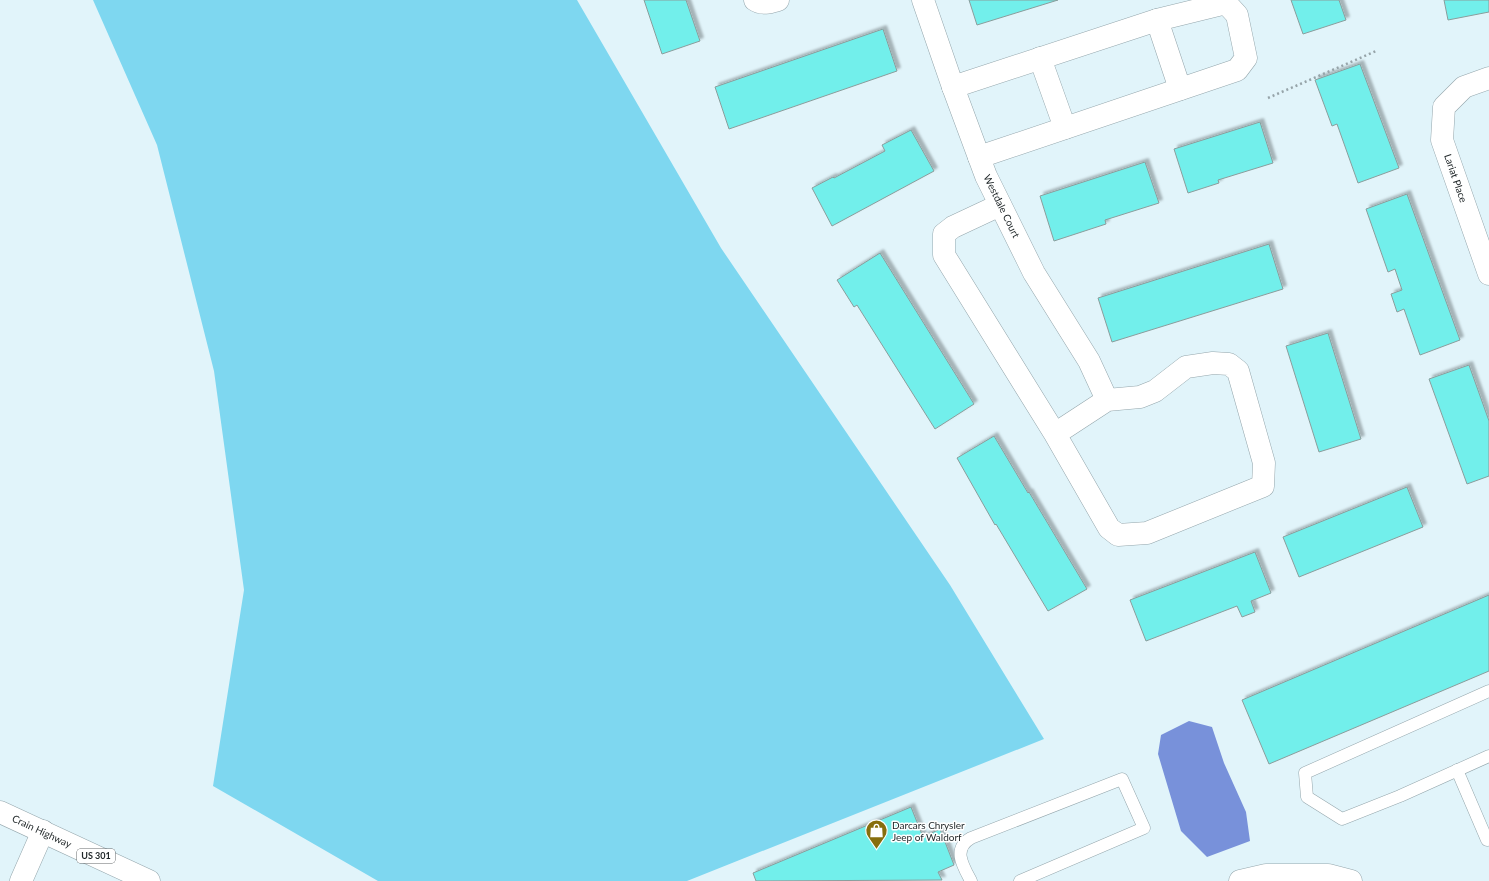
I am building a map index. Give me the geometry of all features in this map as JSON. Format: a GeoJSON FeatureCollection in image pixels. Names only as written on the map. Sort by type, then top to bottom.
{"type":"FeatureCollection","features":[{"type":"Feature","properties":{"kind":"main road"},"geometry":{"type":"LineString","coordinates":[[755,0],[759,3],[778,0]]}},
{"type":"Feature","properties":{"kind":"main road","name":"Westdale Court"},"geometry":{"type":"LineString","coordinates":[[923,0],[952,87],[986,176],[1034,273],[1089,361],[1107,400]]}},
{"type":"Feature","properties":{"kind":"main road"},"geometry":{"type":"LineString","coordinates":[[952,87],[1157,20],[1226,3],[1237,15],[1246,58],[1237,70],[979,157]]}},
{"type":"Feature","properties":{"kind":"main road"},"geometry":{"type":"LineString","coordinates":[[1157,20],[1180,89]]}},
{"type":"Feature","properties":{"kind":"main road"},"geometry":{"type":"LineString","coordinates":[[1040,58],[1065,128]]}},
{"type":"Feature","properties":{"kind":"main road","name":"Lariat Place"},"geometry":{"type":"LineString","coordinates":[[1489,78],[1464,87],[1444,107],[1442,140],[1489,274]]}},
{"type":"Feature","properties":{"kind":"main road"},"geometry":{"type":"LineString","coordinates":[[1000,205],[953,227],[944,234],[944,256],[1055,434],[1109,528],[1118,536],[1147,534],[1263,486],[1264,463],[1241,378],[1238,371],[1229,364],[1213,363],[1186,367],[1155,391],[1140,398],[1107,400],[1055,434]]}},
{"type":"Feature","properties":{"kind":"main road","name":"Crain Highway"},"geometry":{"type":"LineString","coordinates":[[0,812],[149,881]]}},
{"type":"Feature","properties":{"kind":"main road"},"geometry":{"type":"LineString","coordinates":[[21,881],[42,832]]}},
{"type":"Feature","properties":{"kind":"main road"},"geometry":{"type":"LineString","coordinates":[[1240,881],[1266,875],[1328,875],[1351,881]]}},
{"type":"Feature","properties":{"kind":"lane"},"geometry":{"type":"LineString","coordinates":[[1489,691],[1305,773],[1307,797],[1342,819],[1400,796],[1489,756]]}},
{"type":"Feature","properties":{"kind":"lane"},"geometry":{"type":"LineString","coordinates":[[1457,770],[1487,840]]}},
{"type":"Feature","properties":{"kind":"lane"},"geometry":{"type":"LineString","coordinates":[[971,881],[962,863],[960,851],[963,843],[971,838],[1122,779],[1144,828],[1020,881]]}},
{"type":"Feature","properties":{"kind":"path"},"geometry":{"type":"LineString","coordinates":[[1268,98],[1376,51]]}},
{"type":"Feature","properties":{"kind":"shaded area"},"geometry":{"type":"Polygon","coordinates":[[[93,0],[577,0],[721,248],[950,585],[1044,739],[687,881],[378,881],[213,786],[244,590],[214,371],[157,145],[93,0]]]}},
{"type":"Feature","properties":{"kind":"shaded area"},"geometry":{"type":"Polygon","coordinates":[[[1189,721],[1212,727],[1224,763],[1246,812],[1250,841],[1207,857],[1181,831],[1158,754],[1161,735],[1189,721]]]}},
{"type":"Feature","properties":{"kind":"building"},"geometry":{"type":"Polygon","coordinates":[[[644,0],[686,0],[700,41],[662,54],[644,0]]]}},
{"type":"Feature","properties":{"kind":"building"},"geometry":{"type":"Polygon","coordinates":[[[969,0],[1058,0],[977,25],[969,0]]]}},
{"type":"Feature","properties":{"kind":"building"},"geometry":{"type":"Polygon","coordinates":[[[1291,0],[1339,0],[1346,20],[1303,34],[1291,0]]]}},
{"type":"Feature","properties":{"kind":"building"},"geometry":{"type":"Polygon","coordinates":[[[1444,0],[1489,0],[1489,12],[1448,20],[1444,0]]]}},
{"type":"Feature","properties":{"kind":"building"},"geometry":{"type":"Polygon","coordinates":[[[883,29],[897,71],[729,129],[715,87],[883,29]]]}},
{"type":"Feature","properties":{"kind":"building"},"geometry":{"type":"Polygon","coordinates":[[[1360,64],[1399,168],[1358,183],[1337,124],[1332,126],[1315,80],[1360,64]]]}},
{"type":"Feature","properties":{"kind":"building"},"geometry":{"type":"Polygon","coordinates":[[[1260,122],[1273,163],[1218,180],[1219,183],[1188,193],[1174,149],[1260,122]]]}},
{"type":"Feature","properties":{"kind":"building"},"geometry":{"type":"Polygon","coordinates":[[[911,130],[934,171],[832,226],[812,188],[885,151],[882,145],[911,130]]]}},
{"type":"Feature","properties":{"kind":"building"},"geometry":{"type":"Polygon","coordinates":[[[1145,162],[1159,203],[1105,220],[1106,224],[1054,241],[1040,196],[1145,162]]]}},
{"type":"Feature","properties":{"kind":"building"},"geometry":{"type":"Polygon","coordinates":[[[1407,194],[1460,340],[1420,355],[1404,309],[1397,312],[1391,294],[1402,290],[1395,269],[1388,272],[1366,209],[1407,194]]]}},
{"type":"Feature","properties":{"kind":"building"},"geometry":{"type":"Polygon","coordinates":[[[1269,244],[1283,289],[1112,342],[1098,298],[1269,244]]]}},
{"type":"Feature","properties":{"kind":"building"},"geometry":{"type":"Polygon","coordinates":[[[880,253],[974,404],[935,429],[857,305],[854,307],[837,280],[880,253]]]}},
{"type":"Feature","properties":{"kind":"building"},"geometry":{"type":"Polygon","coordinates":[[[1328,333],[1361,439],[1319,452],[1286,346],[1328,333]]]}},
{"type":"Feature","properties":{"kind":"building"},"geometry":{"type":"Polygon","coordinates":[[[1469,365],[1489,421],[1489,476],[1467,484],[1429,379],[1469,365]]]}},
{"type":"Feature","properties":{"kind":"building"},"geometry":{"type":"Polygon","coordinates":[[[994,436],[1087,589],[1048,611],[996,524],[995,525],[957,458],[994,436]]]}},
{"type":"Feature","properties":{"kind":"building"},"geometry":{"type":"Polygon","coordinates":[[[1407,487],[1423,527],[1299,577],[1283,537],[1407,487]]]}},
{"type":"Feature","properties":{"kind":"building"},"geometry":{"type":"Polygon","coordinates":[[[1255,552],[1271,593],[1251,601],[1255,612],[1242,617],[1237,606],[1146,641],[1130,600],[1255,552]]]}},
{"type":"Feature","properties":{"kind":"building"},"geometry":{"type":"Polygon","coordinates":[[[1489,595],[1489,671],[1269,764],[1242,700],[1489,595]]]}},
{"type":"Feature","properties":{"kind":"building","name":"Darcars Chrysler Jeep of Waldorf"},"geometry":{"type":"Polygon","coordinates":[[[911,807],[923,837],[940,829],[954,865],[938,872],[942,880],[756,881],[753,873],[911,807]]]}},
{"type":"Feature","properties":{"kind":"place","name":"Darcars Chrysler Jeep of Waldorf"},"geometry":{"type":"Point","coordinates":[877,850]}}]}
